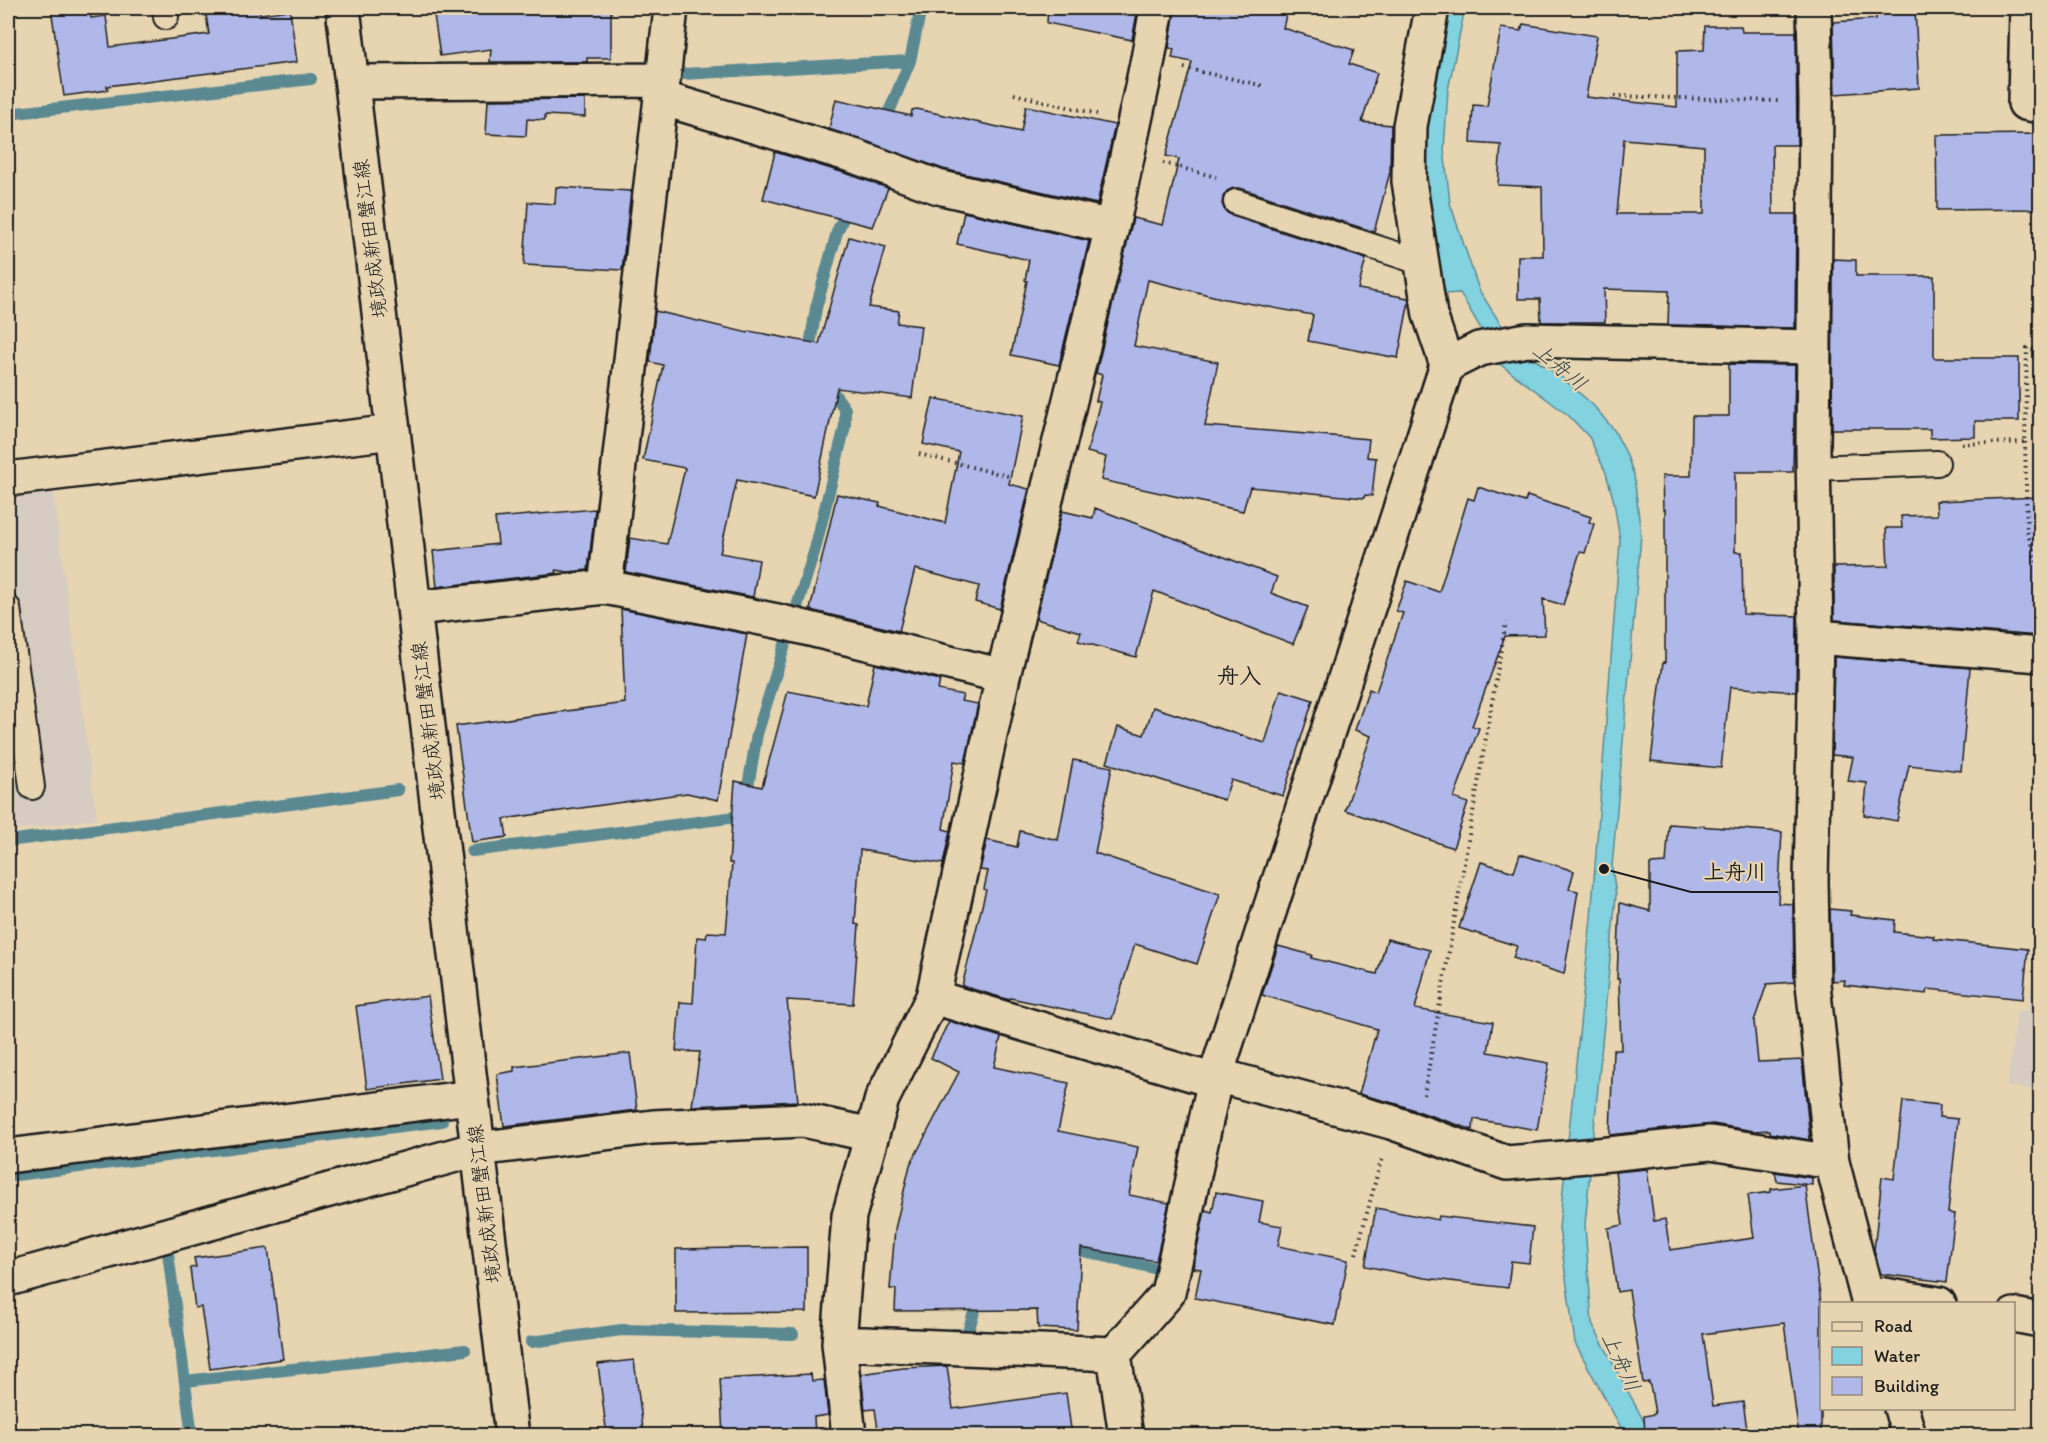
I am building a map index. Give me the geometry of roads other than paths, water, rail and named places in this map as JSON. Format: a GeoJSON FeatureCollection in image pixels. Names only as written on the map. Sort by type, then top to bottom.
{"type":"FeatureCollection","features":[{"type":"Feature","properties":{"kind":"street","name":"境政成新田蟹江線"},"geometry":{"type":"LineString","coordinates":[[343,8],[512,1436]]}},
{"type":"Feature","properties":{"kind":"street"},"geometry":{"type":"LineString","coordinates":[[605,587],[671,8]]}},
{"type":"Feature","properties":{"kind":"street"},"geometry":{"type":"LineString","coordinates":[[849,1436],[839,1343],[849,1216],[882,1099],[933,997],[1003,676],[1112,227],[1157,8]]}},
{"type":"Feature","properties":{"kind":"street"},"geometry":{"type":"LineString","coordinates":[[1126,1436],[1114,1354],[1168,1293],[1216,1078],[1447,365],[1430,315],[1409,181],[1410,126],[1432,8]]}},
{"type":"Feature","properties":{"kind":"street"},"geometry":{"type":"LineString","coordinates":[[1814,8],[1816,637],[1811,881],[1813,984],[1832,1162],[1867,1298],[1915,1302]]}},
{"type":"Feature","properties":{"kind":"street"},"geometry":{"type":"LineString","coordinates":[[2027,8],[2025,103],[2040,106]]}},
{"type":"Feature","properties":{"kind":"street"},"geometry":{"type":"LineString","coordinates":[[352,82],[662,89],[938,187],[1112,227]]}},
{"type":"Feature","properties":{"kind":"street"},"geometry":{"type":"LineString","coordinates":[[1447,365],[1479,349],[1527,340],[1814,347]]}},
{"type":"Feature","properties":{"kind":"street"},"geometry":{"type":"LineString","coordinates":[[8,479],[393,432]]}},
{"type":"Feature","properties":{"kind":"street"},"geometry":{"type":"LineString","coordinates":[[415,608],[605,587],[777,621],[1003,676]]}},
{"type":"Feature","properties":{"kind":"street"},"geometry":{"type":"LineString","coordinates":[[1816,637],[2040,655]]}},
{"type":"Feature","properties":{"kind":"street"},"geometry":{"type":"LineString","coordinates":[[933,997],[1216,1078],[1404,1127],[1507,1163],[1609,1155],[1710,1143],[1832,1162]]}},
{"type":"Feature","properties":{"kind":"street"},"geometry":{"type":"LineString","coordinates":[[8,1156],[471,1097]]}},
{"type":"Feature","properties":{"kind":"street"},"geometry":{"type":"LineString","coordinates":[[8,1279],[477,1149],[653,1127],[803,1120],[872,1135]]}},
{"type":"Feature","properties":{"kind":"street"},"geometry":{"type":"LineString","coordinates":[[2015,1315],[2040,1320]]}},
{"type":"Feature","properties":{"kind":"street"},"geometry":{"type":"LineString","coordinates":[[839,1343],[1114,1354]]}},
{"type":"Feature","properties":{"kind":"street"},"geometry":{"type":"LineString","coordinates":[[1902,1410],[1909,1436]]}},
{"type":"Feature","properties":{"kind":"lane"},"geometry":{"type":"LineString","coordinates":[[1236,202],[1423,263]]}},
{"type":"Feature","properties":{"kind":"lane"},"geometry":{"type":"LineString","coordinates":[[1814,468],[1936,463]]}},
{"type":"Feature","properties":{"kind":"lane"},"geometry":{"type":"LineString","coordinates":[[8,608],[32,787]]}},
{"type":"Feature","properties":{"kind":"water"},"geometry":{"type":"Polygon","coordinates":[[[1442,8],[1465,8],[1448,90],[1444,149],[1450,203],[1479,290],[1500,323],[1534,359],[1560,376],[1592,404],[1614,430],[1634,475],[1641,536],[1612,867],[1616,895],[1585,1225],[1592,1323],[1651,1435],[1625,1435],[1575,1343],[1559,1228],[1591,918],[1620,541],[1614,502],[1606,473],[1589,437],[1568,415],[1497,362],[1460,293],[1443,294],[1422,181],[1420,126],[1442,8]]]}},
{"type":"Feature","properties":{"kind":"waterway"},"geometry":{"type":"LineString","coordinates":[[884,124],[910,61],[921,8]]}},
{"type":"Feature","properties":{"kind":"waterway"},"geometry":{"type":"LineString","coordinates":[[683,74],[910,61]]}},
{"type":"Feature","properties":{"kind":"waterway"},"geometry":{"type":"LineString","coordinates":[[8,114],[311,79]]}},
{"type":"Feature","properties":{"kind":"waterway"},"geometry":{"type":"LineString","coordinates":[[808,358],[816,308],[837,232],[864,170]]}},
{"type":"Feature","properties":{"kind":"waterway"},"geometry":{"type":"LineString","coordinates":[[472,851],[736,817],[744,810],[757,734],[815,549],[845,426],[845,409],[826,382]]}},
{"type":"Feature","properties":{"kind":"waterway"},"geometry":{"type":"LineString","coordinates":[[8,841],[398,790]]}},
{"type":"Feature","properties":{"kind":"waterway"},"geometry":{"type":"LineString","coordinates":[[8,1176],[442,1121]]}},
{"type":"Feature","properties":{"kind":"waterway"},"geometry":{"type":"LineString","coordinates":[[1067,1247],[1153,1268]]}},
{"type":"Feature","properties":{"kind":"waterway"},"geometry":{"type":"LineString","coordinates":[[168,1253],[192,1436]]}},
{"type":"Feature","properties":{"kind":"waterway"},"geometry":{"type":"LineString","coordinates":[[954,1334],[967,1335],[979,1295]]}},
{"type":"Feature","properties":{"kind":"waterway"},"geometry":{"type":"LineString","coordinates":[[531,1342],[622,1330],[793,1334]]}},
{"type":"Feature","properties":{"kind":"waterway"},"geometry":{"type":"LineString","coordinates":[[185,1381],[465,1350]]}},
{"type":"Feature","properties":{"kind":"place","name":"上舟川"},"geometry":{"type":"Point","coordinates":[1604,869]}},
{"type":"Feature","properties":{"kind":"district","name":"舟入"},"geometry":{"type":"Point","coordinates":[1239,675]}}]}
